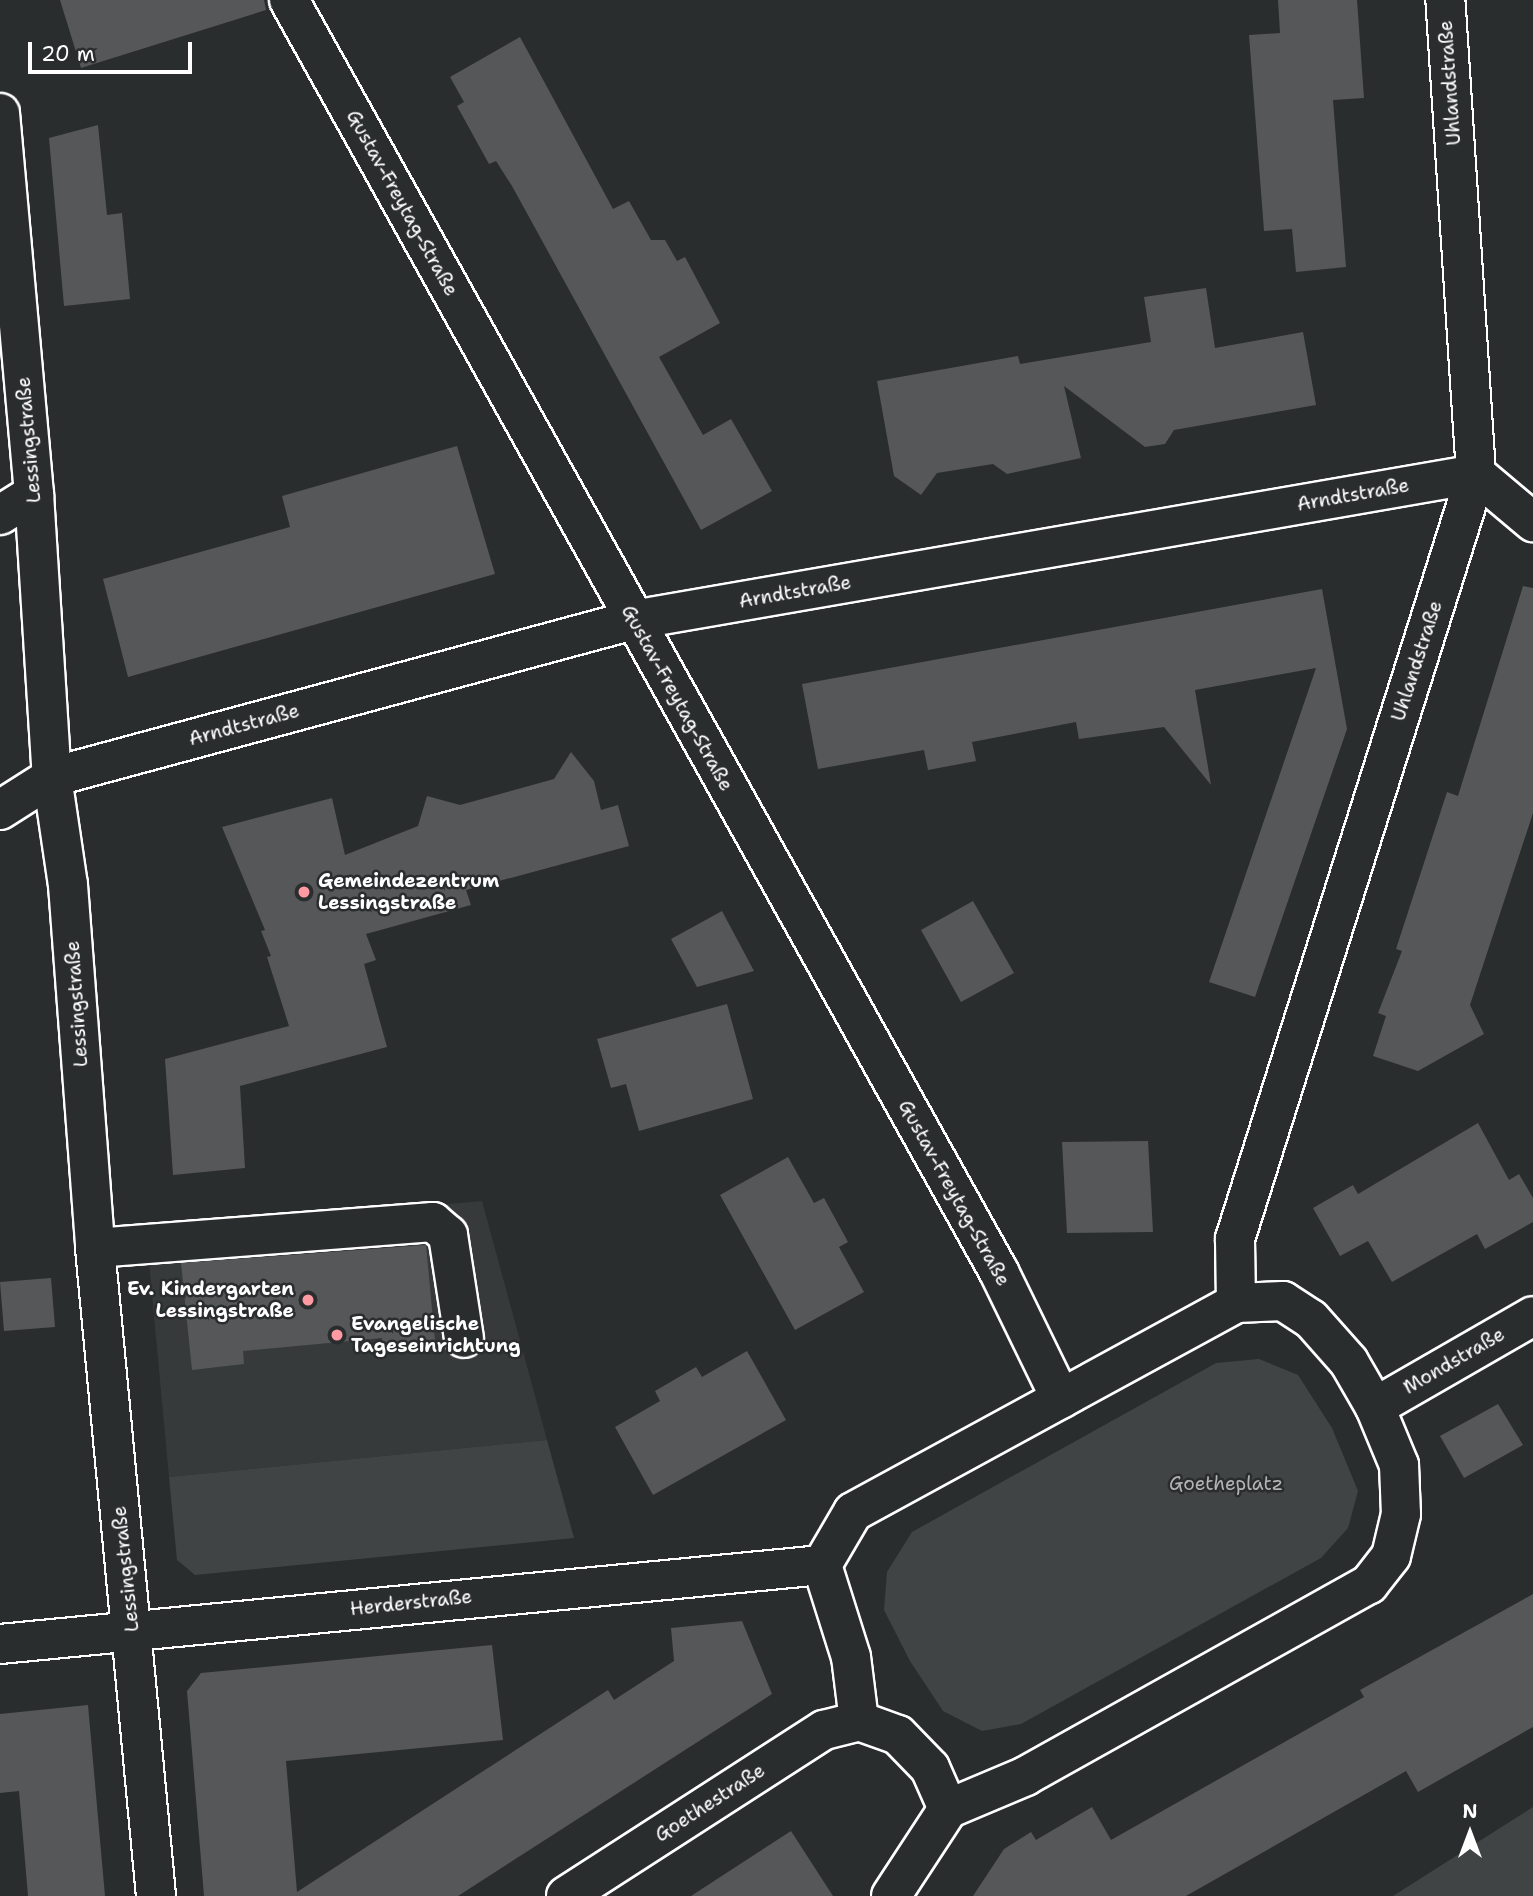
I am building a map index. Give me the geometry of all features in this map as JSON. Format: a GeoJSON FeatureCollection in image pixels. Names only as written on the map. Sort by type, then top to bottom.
{"type":"FeatureCollection","features":[{"type":"Feature","properties":{"kind":"street","name":"Gustav-Freytag-Straße"},"geometry":{"type":"LineString","coordinates":[[289,0],[999,1272],[1061,1399]]}},
{"type":"Feature","properties":{"kind":"street","name":"Uhlandstraße"},"geometry":{"type":"LineString","coordinates":[[1236,1303],[1235,1239],[1476,474],[1445,0]]}},
{"type":"Feature","properties":{"kind":"street","name":"Lessingstraße"},"geometry":{"type":"LineString","coordinates":[[0,113],[34,494],[52,777],[68,885],[95,1248],[156,1896]]}},
{"type":"Feature","properties":{"kind":"street","name":"Arndtstraße"},"geometry":{"type":"LineString","coordinates":[[0,810],[52,777],[633,620],[1476,474]]}},
{"type":"Feature","properties":{"kind":"street"},"geometry":{"type":"LineString","coordinates":[[1476,474],[1533,522]]}},
{"type":"Feature","properties":{"kind":"street"},"geometry":{"type":"LineString","coordinates":[[0,515],[34,494]]}},
{"type":"Feature","properties":{"kind":"street"},"geometry":{"type":"LineString","coordinates":[[95,1248],[433,1222],[448,1235],[464,1338]]}},
{"type":"Feature","properties":{"kind":"street"},"geometry":{"type":"LineString","coordinates":[[891,1896],[948,1809],[1026,1776],[1369,1584],[1391,1556],[1401,1514],[1399,1465],[1376,1407],[1349,1362],[1311,1319],[1283,1301],[1236,1303],[853,1512],[822,1565],[851,1657],[859,1721],[898,1735],[930,1768],[948,1809]]}},
{"type":"Feature","properties":{"kind":"street","name":"Mondstraße"},"geometry":{"type":"LineString","coordinates":[[1376,1407],[1533,1316]]}},
{"type":"Feature","properties":{"kind":"street","name":"Herderstraße"},"geometry":{"type":"LineString","coordinates":[[0,1644],[749,1569],[822,1565]]}},
{"type":"Feature","properties":{"kind":"street","name":"Goethestraße"},"geometry":{"type":"LineString","coordinates":[[566,1896],[824,1730],[859,1721]]}},
{"type":"Feature","properties":{"kind":"shaded area","name":"Evangelische Tageseinrichtung"},"geometry":{"type":"Polygon","coordinates":[[[482,1201],[547,1440],[169,1477],[146,1230],[482,1201]]]}},
{"type":"Feature","properties":{"kind":"green space","name":"Goetheplatz"},"geometry":{"type":"Polygon","coordinates":[[[1259,1359],[1298,1375],[1332,1428],[1358,1491],[1348,1528],[1321,1558],[1021,1724],[982,1731],[943,1711],[910,1661],[884,1610],[887,1572],[912,1532],[1216,1363],[1259,1359]]]}},
{"type":"Feature","properties":{"kind":"green space"},"geometry":{"type":"Polygon","coordinates":[[[547,1440],[574,1538],[195,1575],[177,1560],[169,1477],[547,1440]]]}},
{"type":"Feature","properties":{"kind":"green space"},"geometry":{"type":"Polygon","coordinates":[[[1533,1807],[1533,1896],[1393,1896],[1533,1807]]]}},
{"type":"Feature","properties":{"kind":"building"},"geometry":{"type":"Polygon","coordinates":[[[60,0],[264,0],[266,10],[81,68],[60,0]]]}},
{"type":"Feature","properties":{"kind":"building"},"geometry":{"type":"Polygon","coordinates":[[[1278,0],[1357,0],[1364,98],[1333,100],[1346,267],[1296,272],[1292,229],[1264,231],[1249,35],[1280,33],[1278,0]]]}},
{"type":"Feature","properties":{"kind":"building"},"geometry":{"type":"Polygon","coordinates":[[[520,37],[613,209],[629,201],[651,240],[665,240],[677,261],[685,257],[720,323],[659,357],[703,435],[731,419],[772,491],[701,530],[512,186],[496,161],[489,164],[457,106],[464,102],[450,77],[520,37]]]}},
{"type":"Feature","properties":{"kind":"building"},"geometry":{"type":"Polygon","coordinates":[[[98,125],[107,215],[122,213],[130,299],[64,306],[49,138],[98,125]]]}},
{"type":"Feature","properties":{"kind":"building"},"geometry":{"type":"Polygon","coordinates":[[[1206,288],[1215,348],[1303,332],[1316,405],[1174,430],[1165,444],[1145,447],[1064,386],[1081,458],[1007,474],[993,464],[937,473],[921,495],[894,476],[877,381],[1018,356],[1020,364],[1151,342],[1144,297],[1206,288]]]}},
{"type":"Feature","properties":{"kind":"building"},"geometry":{"type":"Polygon","coordinates":[[[457,446],[495,574],[128,677],[103,579],[290,527],[282,496],[457,446]]]}},
{"type":"Feature","properties":{"kind":"building"},"geometry":{"type":"Polygon","coordinates":[[[1523,586],[1533,588],[1533,813],[1470,1005],[1484,1034],[1418,1071],[1373,1056],[1386,1016],[1378,1013],[1402,951],[1396,949],[1447,792],[1458,796],[1523,586]]]}},
{"type":"Feature","properties":{"kind":"building"},"geometry":{"type":"Polygon","coordinates":[[[1322,589],[1347,729],[1255,997],[1209,982],[1316,668],[1195,690],[1211,785],[1164,727],[1079,739],[1076,722],[972,742],[976,761],[928,770],[924,750],[818,769],[802,684],[1322,589]]]}},
{"type":"Feature","properties":{"kind":"building"},"geometry":{"type":"Polygon","coordinates":[[[571,752],[594,781],[601,810],[618,805],[629,846],[466,890],[471,905],[366,934],[376,960],[364,964],[387,1047],[240,1086],[245,1168],[173,1175],[165,1059],[289,1026],[267,957],[271,956],[261,931],[265,930],[222,827],[332,798],[345,855],[418,826],[427,796],[460,805],[554,779],[571,752]]]}},
{"type":"Feature","properties":{"kind":"building"},"geometry":{"type":"Polygon","coordinates":[[[973,901],[1014,973],[961,1002],[921,930],[973,901]]]}},
{"type":"Feature","properties":{"kind":"building"},"geometry":{"type":"Polygon","coordinates":[[[722,911],[754,971],[697,987],[671,939],[722,911]]]}},
{"type":"Feature","properties":{"kind":"building"},"geometry":{"type":"Polygon","coordinates":[[[727,1004],[753,1099],[639,1131],[626,1084],[611,1088],[597,1039],[727,1004]]]}},
{"type":"Feature","properties":{"kind":"building"},"geometry":{"type":"Polygon","coordinates":[[[1478,1123],[1509,1180],[1519,1174],[1533,1198],[1533,1222],[1485,1249],[1477,1234],[1392,1282],[1368,1241],[1340,1256],[1313,1208],[1353,1185],[1358,1194],[1478,1123]]]}},
{"type":"Feature","properties":{"kind":"building"},"geometry":{"type":"Polygon","coordinates":[[[1148,1141],[1153,1232],[1067,1233],[1062,1142],[1148,1141]]]}},
{"type":"Feature","properties":{"kind":"building"},"geometry":{"type":"Polygon","coordinates":[[[788,1157],[814,1203],[824,1198],[848,1242],[839,1247],[864,1292],[795,1330],[720,1195],[788,1157]]]}},
{"type":"Feature","properties":{"kind":"building","name":"Ev. Kindergarten Lessingstraße"},"geometry":{"type":"Polygon","coordinates":[[[426,1245],[435,1341],[382,1346],[382,1338],[243,1351],[244,1364],[192,1370],[181,1263],[426,1245]]]}},
{"type":"Feature","properties":{"kind":"building"},"geometry":{"type":"Polygon","coordinates":[[[51,1278],[55,1327],[4,1331],[0,1282],[51,1278]]]}},
{"type":"Feature","properties":{"kind":"building"},"geometry":{"type":"Polygon","coordinates":[[[747,1351],[786,1420],[653,1495],[615,1427],[660,1401],[655,1391],[696,1367],[702,1377],[747,1351]]]}},
{"type":"Feature","properties":{"kind":"building"},"geometry":{"type":"Polygon","coordinates":[[[1498,1404],[1523,1445],[1464,1478],[1440,1436],[1498,1404]]]}},
{"type":"Feature","properties":{"kind":"building"},"geometry":{"type":"Polygon","coordinates":[[[1533,1594],[1533,1727],[1418,1792],[1406,1771],[1186,1896],[973,1896],[1004,1849],[1031,1832],[1036,1840],[1092,1807],[1111,1840],[1364,1697],[1360,1690],[1533,1594]]]}},
{"type":"Feature","properties":{"kind":"building"},"geometry":{"type":"Polygon","coordinates":[[[742,1621],[772,1694],[458,1896],[204,1896],[187,1691],[201,1673],[492,1645],[503,1740],[286,1761],[297,1892],[608,1690],[614,1700],[674,1661],[671,1628],[742,1621]]]}},
{"type":"Feature","properties":{"kind":"building"},"geometry":{"type":"Polygon","coordinates":[[[88,1705],[105,1896],[28,1896],[19,1791],[0,1793],[0,1714],[88,1705]]]}},
{"type":"Feature","properties":{"kind":"building"},"geometry":{"type":"Polygon","coordinates":[[[791,1831],[833,1896],[691,1896],[791,1831]]]}},
{"type":"Feature","properties":{"kind":"place","name":"Gemeindezentrum Lessingstraße"},"geometry":{"type":"Point","coordinates":[304,892]}},
{"type":"Feature","properties":{"kind":"place","name":"Ev. Kindergarten Lessingstraße"},"geometry":{"type":"Point","coordinates":[308,1300]}},
{"type":"Feature","properties":{"kind":"place","name":"Evangelische Tageseinrichtung"},"geometry":{"type":"Point","coordinates":[337,1335]}}]}
